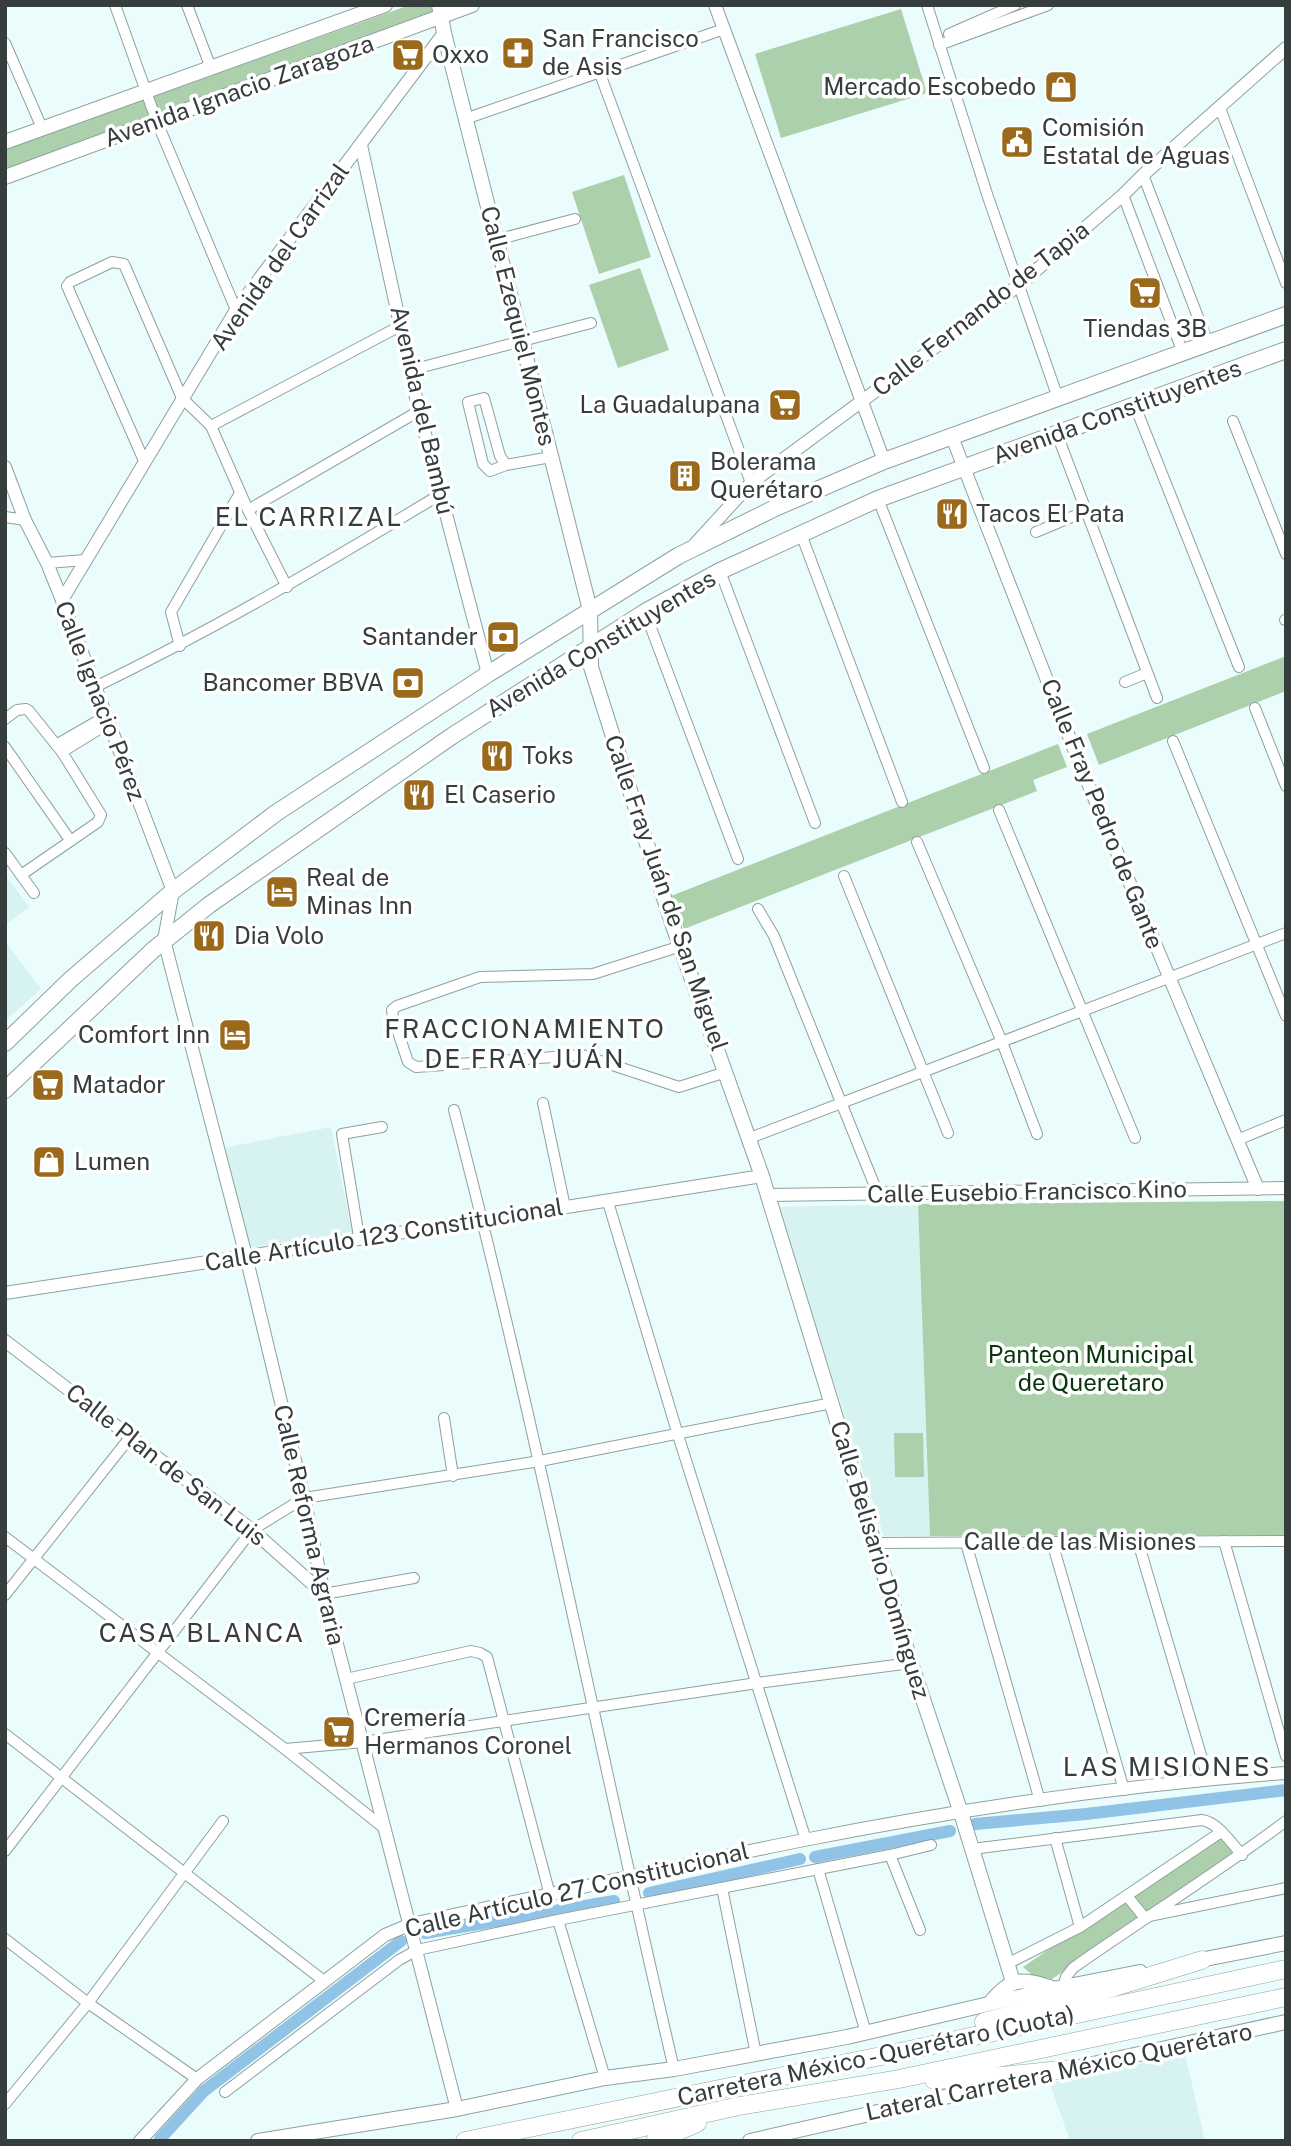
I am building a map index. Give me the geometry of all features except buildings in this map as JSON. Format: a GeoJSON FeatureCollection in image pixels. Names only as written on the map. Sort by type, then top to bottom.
{"type":"FeatureCollection","features":[{"type":"Feature","properties":{"kind":"highway"},"geometry":{"type":"LineString","coordinates":[[891,2054],[974,2025],[1102,1991],[1202,1960]]}},
{"type":"Feature","properties":{"kind":"highway","name":"Carretera México - Querétaro (Cuota)"},"geometry":{"type":"LineString","coordinates":[[465,2141],[891,2054],[1286,1969]]}},
{"type":"Feature","properties":{"kind":"highway","name":"Carretera México - Querétaro (Cuota)"},"geometry":{"type":"LineString","coordinates":[[581,2141],[739,2106],[899,2079],[1286,1997]]}},
{"type":"Feature","properties":{"kind":"highway"},"geometry":{"type":"LineString","coordinates":[[899,2079],[958,2080],[1071,2069]]}},
{"type":"Feature","properties":{"kind":"highway"},"geometry":{"type":"LineString","coordinates":[[655,2141],[739,2106]]}},
{"type":"Feature","properties":{"kind":"main road","name":"Avenida Ignacio Zaragoza"},"geometry":{"type":"LineString","coordinates":[[5,142],[385,5]]}},
{"type":"Feature","properties":{"kind":"main road","name":"Avenida Ignacio Zaragoza"},"geometry":{"type":"LineString","coordinates":[[5,177],[157,122],[440,11],[472,5]]}},
{"type":"Feature","properties":{"kind":"main road","name":"Calle Ezequiel Montes"},"geometry":{"type":"LineString","coordinates":[[440,11],[590,610],[590,646]]}},
{"type":"Feature","properties":{"kind":"main road","name":"Avenida Constituyentes"},"geometry":{"type":"LineString","coordinates":[[5,1043],[70,980],[173,891],[276,813],[488,674],[693,548],[775,508],[884,461],[1286,315]]}},
{"type":"Feature","properties":{"kind":"main road","name":"Avenida Constituyentes"},"geometry":{"type":"LineString","coordinates":[[5,1090],[164,940],[209,905],[452,736],[645,612],[720,571],[877,499],[1286,350]]}},
{"type":"Feature","properties":{"kind":"main road","name":"Calle Fray Juán de San Miguel"},"geometry":{"type":"LineString","coordinates":[[590,646],[591,667],[651,860],[750,1138]]}},
{"type":"Feature","properties":{"kind":"main road","name":"Calle Belisario Domínguez"},"geometry":{"type":"LineString","coordinates":[[750,1138],[911,1663],[961,1812],[1013,1982]]}},
{"type":"Feature","properties":{"kind":"main road"},"geometry":{"type":"LineString","coordinates":[[258,2141],[457,2109],[605,2078],[674,2069],[866,2033],[1058,1988],[1286,1942]]}},
{"type":"Feature","properties":{"kind":"main road"},"geometry":{"type":"LineString","coordinates":[[990,2003],[1004,1986],[1013,1982],[1058,1988]]}},
{"type":"Feature","properties":{"kind":"main road","name":"Lateral Carretera México Querétaro"},"geometry":{"type":"LineString","coordinates":[[750,2141],[810,2134],[941,2096],[1286,2022]]}},
{"type":"Feature","properties":{"kind":"street"},"geometry":{"type":"LineString","coordinates":[[115,5],[145,92],[236,310]]}},
{"type":"Feature","properties":{"kind":"street"},"geometry":{"type":"LineString","coordinates":[[187,5],[211,68]]}},
{"type":"Feature","properties":{"kind":"street","name":"Calle Fernando de Tapia"},"geometry":{"type":"LineString","coordinates":[[715,5],[884,461]]}},
{"type":"Feature","properties":{"kind":"street"},"geometry":{"type":"LineString","coordinates":[[927,5],[1058,398]]}},
{"type":"Feature","properties":{"kind":"street"},"geometry":{"type":"LineString","coordinates":[[938,42],[1015,5]]}},
{"type":"Feature","properties":{"kind":"street"},"geometry":{"type":"LineString","coordinates":[[938,42],[1048,5]]}},
{"type":"Feature","properties":{"kind":"street"},"geometry":{"type":"LineString","coordinates":[[466,119],[724,29]]}},
{"type":"Feature","properties":{"kind":"street","name":"Avenida del Carrizal"},"geometry":{"type":"LineString","coordinates":[[61,600],[236,310],[444,33]]}},
{"type":"Feature","properties":{"kind":"street"},"geometry":{"type":"LineString","coordinates":[[5,43],[43,128]]}},
{"type":"Feature","properties":{"kind":"street","name":"Calle Fernando de Tapia"},"geometry":{"type":"LineString","coordinates":[[693,548],[751,483],[1019,285],[1286,48]]}},
{"type":"Feature","properties":{"kind":"street"},"geometry":{"type":"LineString","coordinates":[[599,71],[751,483]]}},
{"type":"Feature","properties":{"kind":"street"},"geometry":{"type":"LineString","coordinates":[[1220,108],[1286,283]]}},
{"type":"Feature","properties":{"kind":"street","name":"Avenida del Bambú"},"geometry":{"type":"LineString","coordinates":[[361,145],[419,411],[488,674]]}},
{"type":"Feature","properties":{"kind":"street"},"geometry":{"type":"LineString","coordinates":[[1143,175],[1208,343]]}},
{"type":"Feature","properties":{"kind":"street"},"geometry":{"type":"LineString","coordinates":[[1123,195],[1183,352]]}},
{"type":"Feature","properties":{"kind":"street"},"geometry":{"type":"LineString","coordinates":[[496,240],[575,219]]}},
{"type":"Feature","properties":{"kind":"street"},"geometry":{"type":"LineString","coordinates":[[145,463],[67,286],[70,282],[112,262],[124,264],[182,398],[211,426],[248,510],[287,587]]}},
{"type":"Feature","properties":{"kind":"street"},"geometry":{"type":"LineString","coordinates":[[411,370],[591,323]]}},
{"type":"Feature","properties":{"kind":"street"},"geometry":{"type":"LineString","coordinates":[[211,426],[402,325]]}},
{"type":"Feature","properties":{"kind":"street"},"geometry":{"type":"LineString","coordinates":[[506,465],[500,456],[484,398],[468,402],[483,464],[490,471],[506,465],[551,457]]}},
{"type":"Feature","properties":{"kind":"street"},"geometry":{"type":"LineString","coordinates":[[1135,406],[1239,667]]}},
{"type":"Feature","properties":{"kind":"street"},"geometry":{"type":"LineString","coordinates":[[248,510],[419,411]]}},
{"type":"Feature","properties":{"kind":"street"},"geometry":{"type":"LineString","coordinates":[[1233,421],[1286,554]]}},
{"type":"Feature","properties":{"kind":"street"},"geometry":{"type":"LineString","coordinates":[[1057,434],[1157,698]]}},
{"type":"Feature","properties":{"kind":"street","name":"Calle Fray Pedro de Gante"},"geometry":{"type":"LineString","coordinates":[[952,437],[1077,757],[1258,1189]]}},
{"type":"Feature","properties":{"kind":"street","name":"Calle Ignacio Pérez"},"geometry":{"type":"LineString","coordinates":[[5,467],[25,520],[47,563],[173,891]]}},
{"type":"Feature","properties":{"kind":"street"},"geometry":{"type":"LineString","coordinates":[[180,646],[171,612],[240,493]]}},
{"type":"Feature","properties":{"kind":"street"},"geometry":{"type":"LineString","coordinates":[[95,687],[180,646],[287,587],[441,494]]}},
{"type":"Feature","properties":{"kind":"street"},"geometry":{"type":"LineString","coordinates":[[877,499],[984,768]]}},
{"type":"Feature","properties":{"kind":"street"},"geometry":{"type":"LineString","coordinates":[[1036,532],[1086,511]]}},
{"type":"Feature","properties":{"kind":"street"},"geometry":{"type":"LineString","coordinates":[[5,517],[25,520]]}},
{"type":"Feature","properties":{"kind":"street"},"geometry":{"type":"LineString","coordinates":[[801,534],[902,802]]}},
{"type":"Feature","properties":{"kind":"street"},"geometry":{"type":"LineString","coordinates":[[47,563],[85,561]]}},
{"type":"Feature","properties":{"kind":"street"},"geometry":{"type":"LineString","coordinates":[[720,571],[815,823]]}},
{"type":"Feature","properties":{"kind":"street"},"geometry":{"type":"LineString","coordinates":[[645,612],[738,859]]}},
{"type":"Feature","properties":{"kind":"street"},"geometry":{"type":"LineString","coordinates":[[1216,649],[1229,644]]}},
{"type":"Feature","properties":{"kind":"street"},"geometry":{"type":"LineString","coordinates":[[1125,682],[1147,673]]}},
{"type":"Feature","properties":{"kind":"street"},"geometry":{"type":"LineString","coordinates":[[1255,708],[1286,786]]}},
{"type":"Feature","properties":{"kind":"street"},"geometry":{"type":"LineString","coordinates":[[5,719],[16,710],[26,709],[59,749],[101,815],[98,822],[21,875]]}},
{"type":"Feature","properties":{"kind":"street"},"geometry":{"type":"LineString","coordinates":[[59,749],[108,720]]}},
{"type":"Feature","properties":{"kind":"street"},"geometry":{"type":"LineString","coordinates":[[1173,741],[1286,1016]]}},
{"type":"Feature","properties":{"kind":"street"},"geometry":{"type":"LineString","coordinates":[[5,747],[70,839]]}},
{"type":"Feature","properties":{"kind":"street"},"geometry":{"type":"LineString","coordinates":[[999,810],[1135,1138]]}},
{"type":"Feature","properties":{"kind":"street"},"geometry":{"type":"LineString","coordinates":[[917,842],[1002,1042],[1037,1134]]}},
{"type":"Feature","properties":{"kind":"street"},"geometry":{"type":"LineString","coordinates":[[5,853],[34,893]]}},
{"type":"Feature","properties":{"kind":"street"},"geometry":{"type":"LineString","coordinates":[[844,876],[948,1133]]}},
{"type":"Feature","properties":{"kind":"street"},"geometry":{"type":"LineString","coordinates":[[164,940],[173,891]]}},
{"type":"Feature","properties":{"kind":"street"},"geometry":{"type":"LineString","coordinates":[[758,909],[774,936],[878,1194]]}},
{"type":"Feature","properties":{"kind":"street"},"geometry":{"type":"LineString","coordinates":[[750,1138],[1286,933]]}},
{"type":"Feature","properties":{"kind":"street","name":"Calle Reforma Agraria"},"geometry":{"type":"LineString","coordinates":[[164,940],[246,1256],[324,1594],[457,2109]]}},
{"type":"Feature","properties":{"kind":"street"},"geometry":{"type":"LineString","coordinates":[[681,946],[593,974],[480,977],[397,1006],[392,1010],[393,1017],[408,1062],[416,1067],[582,1055],[679,1087],[726,1072]]}},
{"type":"Feature","properties":{"kind":"street"},"geometry":{"type":"LineString","coordinates":[[543,1103],[565,1207]]}},
{"type":"Feature","properties":{"kind":"street"},"geometry":{"type":"LineString","coordinates":[[454,1110],[540,1461],[591,1708],[674,2069]]}},
{"type":"Feature","properties":{"kind":"street"},"geometry":{"type":"LineString","coordinates":[[1237,1140],[1286,1120]]}},
{"type":"Feature","properties":{"kind":"street"},"geometry":{"type":"LineString","coordinates":[[359,1237],[342,1134],[382,1127]]}},
{"type":"Feature","properties":{"kind":"street","name":"Calle Artículo 123 Constitucional"},"geometry":{"type":"LineString","coordinates":[[5,1293],[359,1237],[608,1202],[762,1176]]}},
{"type":"Feature","properties":{"kind":"street","name":"Calle Eusebio Francisco Kino"},"geometry":{"type":"LineString","coordinates":[[768,1195],[1286,1188]]}},
{"type":"Feature","properties":{"kind":"street"},"geometry":{"type":"LineString","coordinates":[[608,1202],[678,1435],[806,1840]]}},
{"type":"Feature","properties":{"kind":"street","name":"Calle Plan de San Luis"},"geometry":{"type":"LineString","coordinates":[[5,1341],[252,1530],[324,1594]]}},
{"type":"Feature","properties":{"kind":"street"},"geometry":{"type":"LineString","coordinates":[[5,1851],[252,1530],[304,1499],[540,1461],[832,1403]]}},
{"type":"Feature","properties":{"kind":"street"},"geometry":{"type":"LineString","coordinates":[[444,1418],[453,1476]]}},
{"type":"Feature","properties":{"kind":"street"},"geometry":{"type":"LineString","coordinates":[[5,1595],[131,1436]]}},
{"type":"Feature","properties":{"kind":"street"},"geometry":{"type":"LineString","coordinates":[[5,1537],[285,1749],[384,1828]]}},
{"type":"Feature","properties":{"kind":"street"},"geometry":{"type":"LineString","coordinates":[[1223,1541],[1286,1756]]}},
{"type":"Feature","properties":{"kind":"street","name":"Calle de las Misiones"},"geometry":{"type":"LineString","coordinates":[[874,1543],[1286,1541]]}},
{"type":"Feature","properties":{"kind":"street"},"geometry":{"type":"LineString","coordinates":[[1052,1542],[1124,1790]]}},
{"type":"Feature","properties":{"kind":"street"},"geometry":{"type":"LineString","coordinates":[[1138,1542],[1208,1779]]}},
{"type":"Feature","properties":{"kind":"street"},"geometry":{"type":"LineString","coordinates":[[966,1543],[1040,1801]]}},
{"type":"Feature","properties":{"kind":"street"},"geometry":{"type":"LineString","coordinates":[[324,1594],[414,1578]]}},
{"type":"Feature","properties":{"kind":"street"},"geometry":{"type":"LineString","coordinates":[[346,1679],[471,1651],[487,1657],[550,1895]]}},
{"type":"Feature","properties":{"kind":"street"},"geometry":{"type":"LineString","coordinates":[[285,1749],[363,1742],[911,1663]]}},
{"type":"Feature","properties":{"kind":"street"},"geometry":{"type":"LineString","coordinates":[[5,1734],[324,1981]]}},
{"type":"Feature","properties":{"kind":"street"},"geometry":{"type":"LineString","coordinates":[[961,1812],[1208,1779],[1286,1773]]}},
{"type":"Feature","properties":{"kind":"street","name":"Calle Artículo 27 Constitucional"},"geometry":{"type":"LineString","coordinates":[[140,2141],[197,2079],[385,1935],[411,1924],[806,1840],[961,1812]]}},
{"type":"Feature","properties":{"kind":"street"},"geometry":{"type":"LineString","coordinates":[[972,1849],[1202,1820],[1222,1832],[1242,1855]]}},
{"type":"Feature","properties":{"kind":"street"},"geometry":{"type":"LineString","coordinates":[[5,2104],[88,2003],[223,1821]]}},
{"type":"Feature","properties":{"kind":"street"},"geometry":{"type":"LineString","coordinates":[[1058,1988],[1073,1968],[1144,1917],[1242,1855],[1286,1821]]}},
{"type":"Feature","properties":{"kind":"street"},"geometry":{"type":"LineString","coordinates":[[1007,1964],[1080,1927],[1222,1832]]}},
{"type":"Feature","properties":{"kind":"street"},"geometry":{"type":"LineString","coordinates":[[1055,1838],[1080,1927]]}},
{"type":"Feature","properties":{"kind":"street","name":"Calle Artículo 27 Constitucional"},"geometry":{"type":"LineString","coordinates":[[225,2092],[398,1960],[417,1950],[931,1845]]}},
{"type":"Feature","properties":{"kind":"street"},"geometry":{"type":"LineString","coordinates":[[891,1855],[920,1930]]}},
{"type":"Feature","properties":{"kind":"street"},"geometry":{"type":"LineString","coordinates":[[818,1869],[866,2033]]}},
{"type":"Feature","properties":{"kind":"street"},"geometry":{"type":"LineString","coordinates":[[722,1888],[755,2054]]}},
{"type":"Feature","properties":{"kind":"street"},"geometry":{"type":"LineString","coordinates":[[1144,1917],[1286,1888]]}},
{"type":"Feature","properties":{"kind":"street"},"geometry":{"type":"LineString","coordinates":[[1127,1896],[1144,1917]]}},
{"type":"Feature","properties":{"kind":"street"},"geometry":{"type":"LineString","coordinates":[[558,1920],[605,2078]]}},
{"type":"Feature","properties":{"kind":"street"},"geometry":{"type":"LineString","coordinates":[[5,1939],[88,2003],[197,2079]]}},
{"type":"Feature","properties":{"kind":"shaded area"},"geometry":{"type":"Polygon","coordinates":[[[5,874],[29,907],[5,925],[5,874]]]}},
{"type":"Feature","properties":{"kind":"shaded area"},"geometry":{"type":"Polygon","coordinates":[[[5,941],[41,989],[5,1021],[5,941]]]}},
{"type":"Feature","properties":{"kind":"shaded area"},"geometry":{"type":"Polygon","coordinates":[[[331,1127],[352,1232],[250,1248],[224,1148],[331,1127]]]}},
{"type":"Feature","properties":{"kind":"shaded area"},"geometry":{"type":"Polygon","coordinates":[[[918,1204],[930,1536],[884,1536],[777,1207],[918,1204]]]}},
{"type":"Feature","properties":{"kind":"shaded area"},"geometry":{"type":"Polygon","coordinates":[[[1185,2054],[1205,2141],[1070,2141],[1050,2083],[1185,2054]]]}},
{"type":"Feature","properties":{"kind":"green space"},"geometry":{"type":"Polygon","coordinates":[[[410,5],[453,5],[5,172],[5,149],[410,5]]]}},
{"type":"Feature","properties":{"kind":"green space"},"geometry":{"type":"Polygon","coordinates":[[[901,9],[927,93],[781,138],[755,54],[901,9]]]}},
{"type":"Feature","properties":{"kind":"green space"},"geometry":{"type":"Polygon","coordinates":[[[624,175],[651,257],[599,274],[572,192],[624,175]]]}},
{"type":"Feature","properties":{"kind":"green space"},"geometry":{"type":"Polygon","coordinates":[[[640,268],[669,350],[618,368],[589,285],[640,268]]]}},
{"type":"Feature","properties":{"kind":"green space"},"geometry":{"type":"Polygon","coordinates":[[[1286,656],[1286,691],[1099,765],[1087,734],[1286,656]]]}},
{"type":"Feature","properties":{"kind":"green space"},"geometry":{"type":"Polygon","coordinates":[[[1058,744],[1067,767],[1033,780],[1037,791],[684,929],[671,896],[1058,744]]]}},
{"type":"Feature","properties":{"kind":"green space","name":"Panteon Municipal de Queretaro"},"geometry":{"type":"Polygon","coordinates":[[[1286,1201],[1286,1535],[930,1536],[918,1204],[1286,1201]]]}},
{"type":"Feature","properties":{"kind":"green space"},"geometry":{"type":"Polygon","coordinates":[[[894,1433],[923,1433],[924,1477],[895,1477],[894,1433]]]}},
{"type":"Feature","properties":{"kind":"green space"},"geometry":{"type":"Polygon","coordinates":[[[1221,1836],[1232,1853],[1145,1913],[1134,1896],[1221,1836]]]}},
{"type":"Feature","properties":{"kind":"green space"},"geometry":{"type":"Polygon","coordinates":[[[1126,1897],[1141,1918],[1052,1979],[1033,1976],[1023,1967],[1126,1897]]]}},
{"type":"Feature","properties":{"kind":"waterway"},"geometry":{"type":"LineString","coordinates":[[975,1824],[1086,1814],[1286,1790]]}},
{"type":"Feature","properties":{"kind":"waterway"},"geometry":{"type":"LineString","coordinates":[[815,1857],[950,1831]]}},
{"type":"Feature","properties":{"kind":"waterway"},"geometry":{"type":"LineString","coordinates":[[649,1893],[800,1859]]}},
{"type":"Feature","properties":{"kind":"waterway"},"geometry":{"type":"LineString","coordinates":[[425,1933],[614,1901]]}},
{"type":"Feature","properties":{"kind":"waterway"},"geometry":{"type":"LineString","coordinates":[[160,2139],[204,2091],[401,1941]]}},
{"type":"Feature","properties":{"kind":"place","name":"San Francisco de Asis"},"geometry":{"type":"Point","coordinates":[518,53]}},
{"type":"Feature","properties":{"kind":"place","name":"Oxxo"},"geometry":{"type":"Point","coordinates":[408,55]}},
{"type":"Feature","properties":{"kind":"place","name":"Mercado Escobedo"},"geometry":{"type":"Point","coordinates":[1061,87]}},
{"type":"Feature","properties":{"kind":"place","name":"Comisión Estatal de Aguas"},"geometry":{"type":"Point","coordinates":[1017,142]}},
{"type":"Feature","properties":{"kind":"place","name":"Tiendas 3B"},"geometry":{"type":"Point","coordinates":[1145,293]}},
{"type":"Feature","properties":{"kind":"place","name":"La Guadalupana"},"geometry":{"type":"Point","coordinates":[785,405]}},
{"type":"Feature","properties":{"kind":"place","name":"Bolerama Querétaro"},"geometry":{"type":"Point","coordinates":[685,476]}},
{"type":"Feature","properties":{"kind":"place","name":"Tacos El Pata"},"geometry":{"type":"Point","coordinates":[952,514]}},
{"type":"Feature","properties":{"kind":"place","name":"Santander"},"geometry":{"type":"Point","coordinates":[503,637]}},
{"type":"Feature","properties":{"kind":"place","name":"Bancomer BBVA"},"geometry":{"type":"Point","coordinates":[408,683]}},
{"type":"Feature","properties":{"kind":"place","name":"Toks"},"geometry":{"type":"Point","coordinates":[497,756]}},
{"type":"Feature","properties":{"kind":"place","name":"El Caserio"},"geometry":{"type":"Point","coordinates":[419,795]}},
{"type":"Feature","properties":{"kind":"place","name":"Real de Minas Inn"},"geometry":{"type":"Point","coordinates":[282,892]}},
{"type":"Feature","properties":{"kind":"place","name":"Dia Volo"},"geometry":{"type":"Point","coordinates":[209,936]}},
{"type":"Feature","properties":{"kind":"place","name":"Comfort Inn"},"geometry":{"type":"Point","coordinates":[235,1035]}},
{"type":"Feature","properties":{"kind":"place","name":"Matador"},"geometry":{"type":"Point","coordinates":[48,1085]}},
{"type":"Feature","properties":{"kind":"place","name":"Lumen"},"geometry":{"type":"Point","coordinates":[49,1162]}},
{"type":"Feature","properties":{"kind":"place","name":"Cremería Hermanos Coronel"},"geometry":{"type":"Point","coordinates":[339,1732]}},
{"type":"Feature","properties":{"kind":"district","name":"EL CARRIZAL"},"geometry":{"type":"Point","coordinates":[309,517]}},
{"type":"Feature","properties":{"kind":"district","name":"FRACCIONAMIENTO DE FRAY JUÁN"},"geometry":{"type":"Point","coordinates":[525,1044]}},
{"type":"Feature","properties":{"kind":"district","name":"CASA BLANCA"},"geometry":{"type":"Point","coordinates":[202,1633]}},
{"type":"Feature","properties":{"kind":"district","name":"LAS MISIONES"},"geometry":{"type":"Point","coordinates":[1167,1767]}}]}
